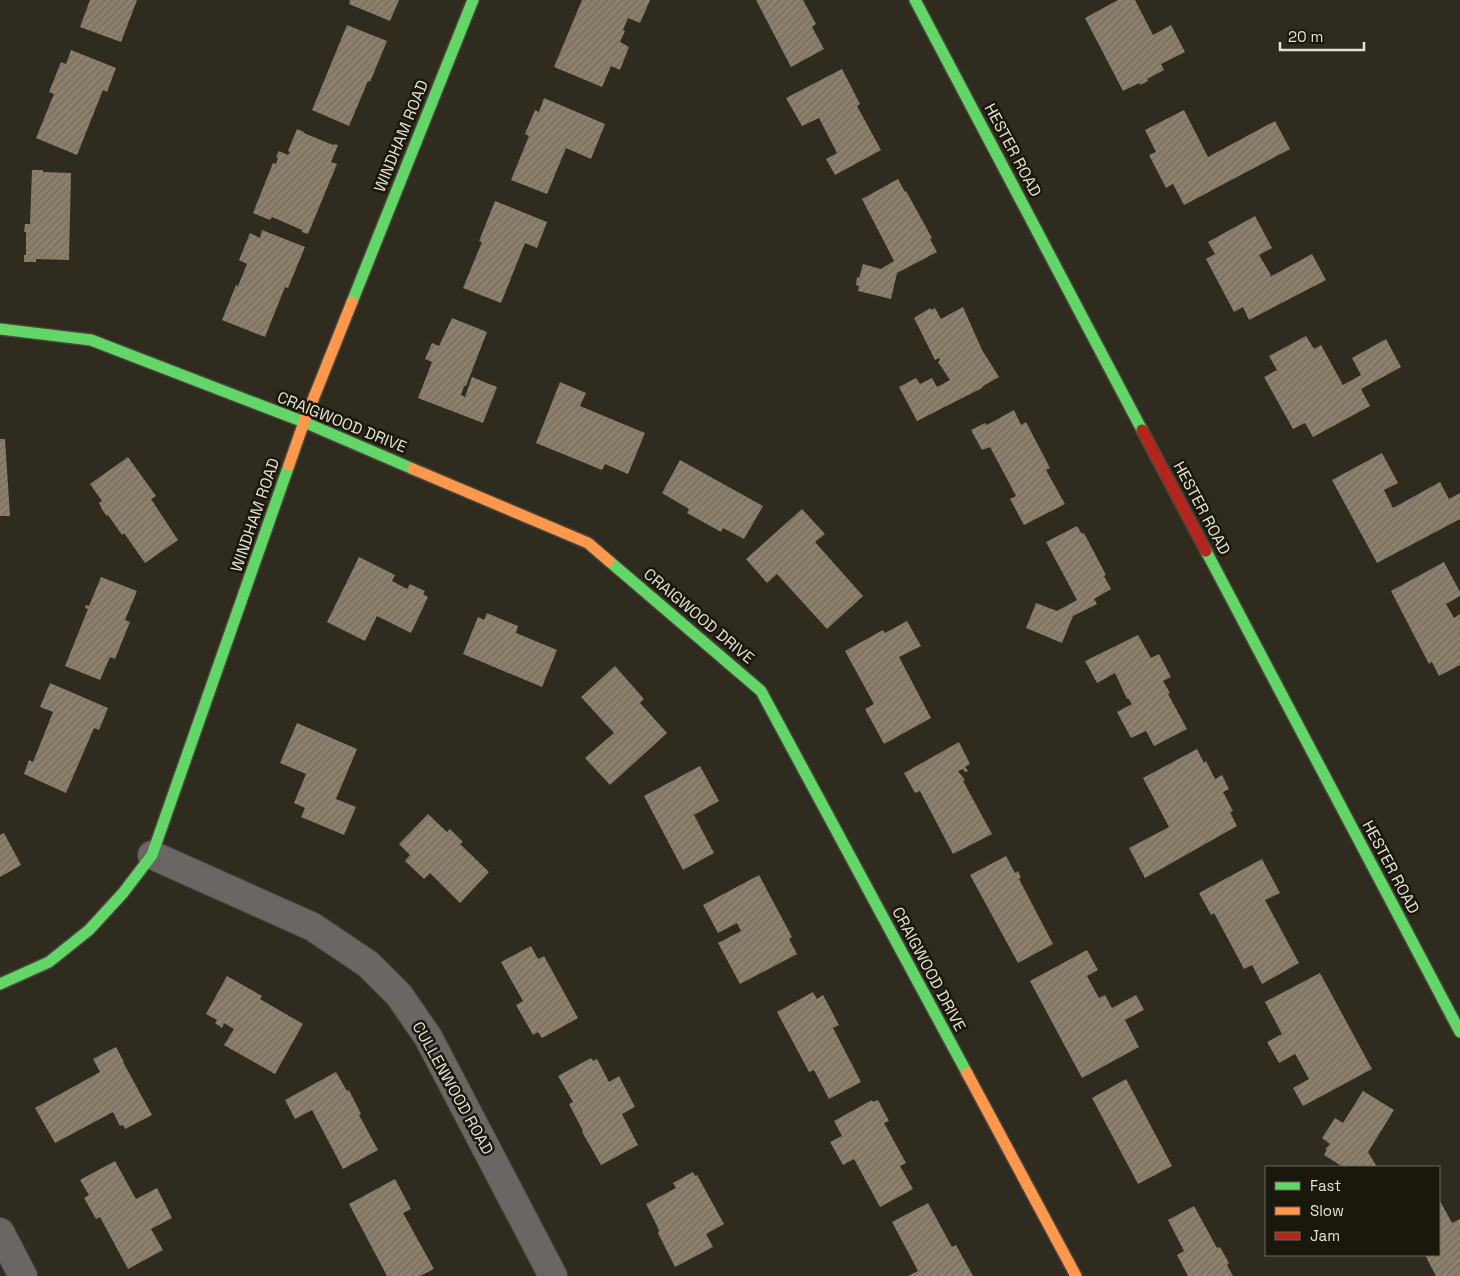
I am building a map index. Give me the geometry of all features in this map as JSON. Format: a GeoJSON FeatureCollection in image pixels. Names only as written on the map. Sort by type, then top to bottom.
{"type":"FeatureCollection","features":[{"type":"Feature","properties":{"kind":"street","name":"WINDHAM ROAD"},"geometry":{"type":"LineString","coordinates":[[0,984],[49,962],[89,930],[123,894],[152,855],[304,422],[473,0]]}},
{"type":"Feature","properties":{"kind":"street","name":"HESTER ROAD"},"geometry":{"type":"LineString","coordinates":[[915,0],[1460,1032]]}},
{"type":"Feature","properties":{"kind":"street","name":"CRAIGWOOD DRIVE"},"geometry":{"type":"LineString","coordinates":[[0,329],[91,340],[304,422],[588,543],[761,691],[1076,1276]]}},
{"type":"Feature","properties":{"kind":"street","name":"CULLENWOOD ROAD"},"geometry":{"type":"LineString","coordinates":[[152,855],[313,927],[368,964],[399,995],[428,1037],[553,1276]]}},
{"type":"Feature","properties":{"kind":"street"},"geometry":{"type":"LineString","coordinates":[[0,1232],[23,1276]]}},
{"type":"Feature","properties":{"kind":"building"},"geometry":{"type":"Polygon","coordinates":[[[90,0],[137,0],[121,42],[80,27],[90,0]]]}},
{"type":"Feature","properties":{"kind":"building"},"geometry":{"type":"Polygon","coordinates":[[[350,0],[399,0],[390,21],[349,4],[350,0]]]}},
{"type":"Feature","properties":{"kind":"building"},"geometry":{"type":"Polygon","coordinates":[[[582,0],[650,0],[640,23],[628,18],[620,42],[629,47],[620,70],[611,66],[602,87],[554,67],[582,0]]]}},
{"type":"Feature","properties":{"kind":"building"},"geometry":{"type":"Polygon","coordinates":[[[756,0],[803,0],[816,24],[812,27],[824,49],[791,67],[756,0]]]}},
{"type":"Feature","properties":{"kind":"building"},"geometry":{"type":"Polygon","coordinates":[[[1118,0],[1135,0],[1153,35],[1171,25],[1185,52],[1161,64],[1164,70],[1147,79],[1148,81],[1123,91],[1085,18],[1118,0]]]}},
{"type":"Feature","properties":{"kind":"building"},"geometry":{"type":"Polygon","coordinates":[[[347,25],[387,41],[349,126],[312,110],[347,25]]]}},
{"type":"Feature","properties":{"kind":"building"},"geometry":{"type":"Polygon","coordinates":[[[71,50],[116,68],[107,92],[103,90],[77,155],[36,138],[54,94],[49,92],[61,62],[66,64],[71,50]]]}},
{"type":"Feature","properties":{"kind":"building"},"geometry":{"type":"Polygon","coordinates":[[[842,69],[860,104],[857,106],[881,150],[835,175],[826,159],[837,153],[819,118],[802,126],[786,98],[842,69]]]}},
{"type":"Feature","properties":{"kind":"building"},"geometry":{"type":"Polygon","coordinates":[[[544,98],[605,124],[591,159],[566,148],[547,194],[511,180],[529,136],[525,134],[535,110],[539,112],[544,98]]]}},
{"type":"Feature","properties":{"kind":"building"},"geometry":{"type":"Polygon","coordinates":[[[1184,110],[1208,157],[1275,121],[1290,149],[1184,205],[1173,184],[1166,188],[1149,155],[1156,152],[1145,130],[1184,110]]]}},
{"type":"Feature","properties":{"kind":"building"},"geometry":{"type":"Polygon","coordinates":[[[297,129],[333,145],[338,145],[331,162],[337,164],[308,234],[272,217],[270,220],[253,213],[273,163],[276,164],[278,158],[276,157],[279,151],[288,155],[297,129]]]}},
{"type":"Feature","properties":{"kind":"building"},"geometry":{"type":"Polygon","coordinates":[[[32,170],[71,173],[69,260],[36,259],[36,262],[24,262],[24,255],[26,255],[25,224],[30,224],[32,170]]]}},
{"type":"Feature","properties":{"kind":"building"},"geometry":{"type":"Polygon","coordinates":[[[898,179],[932,238],[930,239],[937,252],[897,273],[891,299],[858,291],[859,286],[856,285],[857,277],[859,278],[863,264],[881,269],[894,261],[862,199],[898,179]]]}},
{"type":"Feature","properties":{"kind":"building"},"geometry":{"type":"Polygon","coordinates":[[[495,201],[547,222],[537,248],[525,243],[501,303],[463,288],[482,242],[479,241],[495,201]]]}},
{"type":"Feature","properties":{"kind":"building"},"geometry":{"type":"Polygon","coordinates":[[[1255,216],[1272,248],[1259,255],[1271,275],[1270,277],[1312,254],[1326,280],[1249,320],[1243,307],[1234,312],[1206,259],[1215,254],[1208,242],[1255,216]]]}},
{"type":"Feature","properties":{"kind":"building"},"geometry":{"type":"Polygon","coordinates":[[[262,230],[305,247],[288,288],[285,287],[265,337],[222,320],[247,264],[239,260],[250,233],[260,238],[262,230]]]}},
{"type":"Feature","properties":{"kind":"building"},"geometry":{"type":"Polygon","coordinates":[[[963,307],[982,350],[999,377],[982,388],[917,421],[899,387],[916,378],[920,384],[932,378],[937,387],[950,380],[938,362],[939,358],[935,360],[914,318],[930,308],[931,310],[935,308],[941,319],[963,307]]]}},
{"type":"Feature","properties":{"kind":"building"},"geometry":{"type":"Polygon","coordinates":[[[452,318],[487,332],[461,395],[465,397],[472,377],[497,387],[483,423],[418,398],[432,362],[425,359],[432,343],[439,346],[452,318]]]}},
{"type":"Feature","properties":{"kind":"building"},"geometry":{"type":"Polygon","coordinates":[[[1306,336],[1314,349],[1321,345],[1343,385],[1361,375],[1352,358],[1386,339],[1401,367],[1361,389],[1370,406],[1313,437],[1305,423],[1293,429],[1264,377],[1277,370],[1269,356],[1306,336]]]}},
{"type":"Feature","properties":{"kind":"building"},"geometry":{"type":"Polygon","coordinates":[[[560,382],[586,393],[580,406],[645,433],[628,474],[605,464],[602,470],[536,443],[560,382]]]}},
{"type":"Feature","properties":{"kind":"building"},"geometry":{"type":"Polygon","coordinates":[[[1014,410],[1021,425],[1026,422],[1050,468],[1046,470],[1065,504],[1024,525],[1010,499],[1016,496],[990,447],[982,450],[971,430],[985,423],[987,425],[1014,410]]]}},
{"type":"Feature","properties":{"kind":"building"},"geometry":{"type":"Polygon","coordinates":[[[0,439],[5,439],[10,516],[0,516],[0,439]]]}},
{"type":"Feature","properties":{"kind":"building"},"geometry":{"type":"Polygon","coordinates":[[[1382,453],[1398,483],[1384,490],[1393,508],[1440,482],[1449,499],[1460,493],[1460,519],[1377,563],[1332,480],[1382,453]]]}},
{"type":"Feature","properties":{"kind":"building"},"geometry":{"type":"Polygon","coordinates":[[[128,457],[156,496],[151,499],[178,540],[145,563],[124,533],[122,535],[103,511],[99,503],[102,501],[90,484],[128,457]]]}},
{"type":"Feature","properties":{"kind":"building"},"geometry":{"type":"Polygon","coordinates":[[[680,460],[763,506],[744,539],[723,528],[721,532],[687,513],[689,509],[662,493],[680,460]]]}},
{"type":"Feature","properties":{"kind":"building"},"geometry":{"type":"Polygon","coordinates":[[[802,509],[825,534],[815,542],[863,596],[827,629],[777,574],[767,583],[746,559],[802,509]]]}},
{"type":"Feature","properties":{"kind":"building"},"geometry":{"type":"Polygon","coordinates":[[[1077,526],[1082,534],[1084,533],[1106,575],[1104,576],[1111,589],[1094,599],[1097,604],[1073,616],[1062,643],[1026,628],[1036,603],[1057,611],[1077,600],[1046,542],[1077,526]]]}},
{"type":"Feature","properties":{"kind":"building"},"geometry":{"type":"Polygon","coordinates":[[[359,557],[395,575],[392,581],[407,589],[410,584],[425,591],[423,594],[428,597],[411,633],[377,616],[365,641],[327,622],[359,557]]]}},
{"type":"Feature","properties":{"kind":"building"},"geometry":{"type":"Polygon","coordinates":[[[1444,562],[1460,592],[1460,596],[1446,604],[1454,618],[1460,614],[1460,665],[1439,676],[1432,662],[1429,664],[1391,591],[1444,562]]]}},
{"type":"Feature","properties":{"kind":"building"},"geometry":{"type":"Polygon","coordinates":[[[101,577],[137,591],[125,620],[130,622],[115,659],[110,657],[100,680],[65,666],[88,609],[85,608],[86,605],[89,606],[101,577]]]}},
{"type":"Feature","properties":{"kind":"building"},"geometry":{"type":"Polygon","coordinates":[[[487,613],[518,626],[516,633],[557,650],[542,687],[463,654],[478,617],[484,620],[487,613]]]}},
{"type":"Feature","properties":{"kind":"building"},"geometry":{"type":"Polygon","coordinates":[[[907,621],[921,646],[899,657],[931,718],[884,744],[865,709],[874,704],[845,651],[883,630],[885,633],[907,621]]]}},
{"type":"Feature","properties":{"kind":"building"},"geometry":{"type":"Polygon","coordinates":[[[1138,635],[1151,658],[1159,654],[1171,677],[1163,681],[1187,729],[1154,746],[1146,731],[1131,738],[1117,712],[1132,704],[1127,699],[1115,673],[1097,683],[1085,661],[1138,635]]]}},
{"type":"Feature","properties":{"kind":"building"},"geometry":{"type":"Polygon","coordinates":[[[615,666],[644,699],[640,703],[667,733],[610,785],[585,758],[614,733],[581,697],[615,666]]]}},
{"type":"Feature","properties":{"kind":"building"},"geometry":{"type":"Polygon","coordinates":[[[50,683],[108,708],[99,730],[94,728],[66,793],[24,774],[29,760],[33,762],[53,712],[40,707],[50,683]]]}},
{"type":"Feature","properties":{"kind":"building"},"geometry":{"type":"Polygon","coordinates":[[[297,723],[357,749],[336,799],[356,807],[344,835],[301,817],[305,808],[294,803],[306,774],[280,763],[297,723]]]}},
{"type":"Feature","properties":{"kind":"building"},"geometry":{"type":"Polygon","coordinates":[[[959,742],[970,764],[965,767],[968,771],[965,772],[963,769],[958,771],[965,780],[963,781],[992,834],[953,854],[920,791],[915,793],[904,773],[959,742]]]}},
{"type":"Feature","properties":{"kind":"building"},"geometry":{"type":"Polygon","coordinates":[[[1197,749],[1204,763],[1206,761],[1215,779],[1222,775],[1229,789],[1223,792],[1233,811],[1230,812],[1237,826],[1145,878],[1129,848],[1169,827],[1143,778],[1197,749]]]}},
{"type":"Feature","properties":{"kind":"building"},"geometry":{"type":"Polygon","coordinates":[[[700,766],[719,801],[694,815],[714,853],[683,870],[644,796],[700,766]]]}},
{"type":"Feature","properties":{"kind":"building"},"geometry":{"type":"Polygon","coordinates":[[[428,814],[447,832],[450,829],[463,842],[460,844],[489,872],[460,903],[430,873],[424,879],[405,861],[410,855],[399,844],[428,814]]]}},
{"type":"Feature","properties":{"kind":"building"},"geometry":{"type":"Polygon","coordinates":[[[4,833],[21,865],[0,877],[0,835],[4,833]]]}},
{"type":"Feature","properties":{"kind":"building"},"geometry":{"type":"Polygon","coordinates":[[[1006,856],[1015,873],[1018,871],[1021,878],[1019,879],[1053,944],[1018,963],[970,875],[1006,856]]]}},
{"type":"Feature","properties":{"kind":"building"},"geometry":{"type":"Polygon","coordinates":[[[1262,859],[1280,893],[1265,900],[1299,963],[1262,984],[1252,965],[1244,969],[1214,913],[1211,915],[1199,893],[1262,859]]]}},
{"type":"Feature","properties":{"kind":"building"},"geometry":{"type":"Polygon","coordinates":[[[759,875],[792,937],[789,939],[797,954],[740,984],[718,943],[741,931],[737,923],[718,933],[703,905],[759,875]]]}},
{"type":"Feature","properties":{"kind":"building"},"geometry":{"type":"Polygon","coordinates":[[[531,946],[538,959],[544,956],[578,1018],[542,1038],[538,1032],[533,1035],[516,1005],[523,1001],[501,962],[531,946]]]}},
{"type":"Feature","properties":{"kind":"building"},"geometry":{"type":"Polygon","coordinates":[[[1087,950],[1098,970],[1087,976],[1099,998],[1105,995],[1112,1008],[1136,995],[1144,1010],[1125,1020],[1139,1047],[1082,1078],[1030,981],[1087,950]]]}},
{"type":"Feature","properties":{"kind":"building"},"geometry":{"type":"Polygon","coordinates":[[[1320,973],[1372,1069],[1303,1106],[1293,1088],[1309,1079],[1295,1054],[1279,1063],[1267,1042],[1282,1034],[1265,1002],[1320,973]]]}},
{"type":"Feature","properties":{"kind":"building"},"geometry":{"type":"Polygon","coordinates":[[[227,976],[262,996],[260,999],[303,1024],[275,1074],[224,1045],[234,1029],[224,1023],[222,1028],[215,1023],[217,1020],[206,1014],[227,976]]]}},
{"type":"Feature","properties":{"kind":"building"},"geometry":{"type":"Polygon","coordinates":[[[813,992],[817,999],[823,995],[839,1025],[833,1028],[861,1082],[829,1099],[814,1070],[809,1072],[777,1012],[813,992]]]}},
{"type":"Feature","properties":{"kind":"building"},"geometry":{"type":"Polygon","coordinates":[[[116,1047],[152,1115],[125,1129],[123,1125],[120,1126],[113,1112],[55,1143],[35,1108],[100,1072],[93,1059],[116,1047]]]}},
{"type":"Feature","properties":{"kind":"building"},"geometry":{"type":"Polygon","coordinates":[[[591,1058],[593,1061],[597,1059],[609,1082],[619,1076],[635,1107],[622,1114],[638,1145],[601,1165],[582,1132],[569,1104],[573,1102],[558,1076],[591,1058]]]}},
{"type":"Feature","properties":{"kind":"building"},"geometry":{"type":"Polygon","coordinates":[[[336,1072],[347,1091],[349,1090],[361,1114],[359,1115],[378,1150],[343,1169],[312,1110],[295,1119],[285,1100],[336,1072]]]}},
{"type":"Feature","properties":{"kind":"building"},"geometry":{"type":"Polygon","coordinates":[[[1126,1079],[1172,1166],[1138,1184],[1092,1098],[1126,1079]]]}},
{"type":"Feature","properties":{"kind":"building"},"geometry":{"type":"Polygon","coordinates":[[[1363,1091],[1394,1110],[1368,1152],[1376,1166],[1341,1166],[1324,1155],[1327,1150],[1325,1149],[1330,1144],[1322,1138],[1335,1118],[1343,1123],[1363,1091]]]}},
{"type":"Feature","properties":{"kind":"building"},"geometry":{"type":"Polygon","coordinates":[[[872,1100],[873,1102],[878,1100],[889,1121],[884,1123],[906,1163],[900,1166],[913,1189],[880,1207],[854,1159],[843,1165],[830,1142],[842,1136],[834,1121],[872,1100]]]}},
{"type":"Feature","properties":{"kind":"building"},"geometry":{"type":"Polygon","coordinates":[[[115,1161],[136,1199],[157,1188],[172,1218],[151,1229],[163,1250],[128,1269],[100,1217],[96,1219],[84,1198],[89,1195],[80,1180],[115,1161]]]}},
{"type":"Feature","properties":{"kind":"building"},"geometry":{"type":"Polygon","coordinates":[[[693,1172],[695,1176],[697,1175],[724,1224],[706,1234],[713,1247],[675,1267],[646,1204],[676,1188],[673,1183],[693,1172]]]}},
{"type":"Feature","properties":{"kind":"building"},"geometry":{"type":"Polygon","coordinates":[[[395,1179],[411,1209],[403,1213],[434,1269],[420,1276],[387,1276],[349,1204],[395,1179]]]}},
{"type":"Feature","properties":{"kind":"building"},"geometry":{"type":"Polygon","coordinates":[[[1440,1201],[1452,1223],[1460,1219],[1460,1276],[1436,1276],[1426,1256],[1440,1256],[1440,1201]]]}},
{"type":"Feature","properties":{"kind":"building"},"geometry":{"type":"Polygon","coordinates":[[[928,1203],[952,1247],[956,1245],[973,1276],[908,1276],[918,1271],[892,1222],[928,1203]]]}},
{"type":"Feature","properties":{"kind":"building"},"geometry":{"type":"Polygon","coordinates":[[[1194,1206],[1217,1248],[1220,1247],[1229,1263],[1227,1265],[1233,1276],[1188,1276],[1177,1255],[1184,1251],[1168,1220],[1194,1206]]]}},
{"type":"Feature","properties":{"kind":"traffic: fast"},"geometry":{"type":"LineString","coordinates":[[352,302],[473,0]]}},
{"type":"Feature","properties":{"kind":"traffic: fast"},"geometry":{"type":"LineString","coordinates":[[915,0],[1142,430]]}},
{"type":"Feature","properties":{"kind":"traffic: fast"},"geometry":{"type":"LineString","coordinates":[[0,329],[91,340],[304,422],[413,469]]}},
{"type":"Feature","properties":{"kind":"traffic: fast"},"geometry":{"type":"LineString","coordinates":[[0,984],[49,962],[89,930],[123,893],[152,855],[289,465]]}},
{"type":"Feature","properties":{"kind":"traffic: fast"},"geometry":{"type":"LineString","coordinates":[[1206,551],[1460,1032]]}},
{"type":"Feature","properties":{"kind":"traffic: fast"},"geometry":{"type":"LineString","coordinates":[[609,561],[761,691],[967,1073]]}},
{"type":"Feature","properties":{"kind":"traffic: slow"},"geometry":{"type":"LineString","coordinates":[[289,465],[304,422],[352,302]]}},
{"type":"Feature","properties":{"kind":"traffic: slow"},"geometry":{"type":"LineString","coordinates":[[413,469],[588,543],[609,561]]}},
{"type":"Feature","properties":{"kind":"traffic: slow"},"geometry":{"type":"LineString","coordinates":[[967,1073],[1076,1276]]}},
{"type":"Feature","properties":{"kind":"traffic: jam"},"geometry":{"type":"LineString","coordinates":[[1142,430],[1206,551]]}}]}
